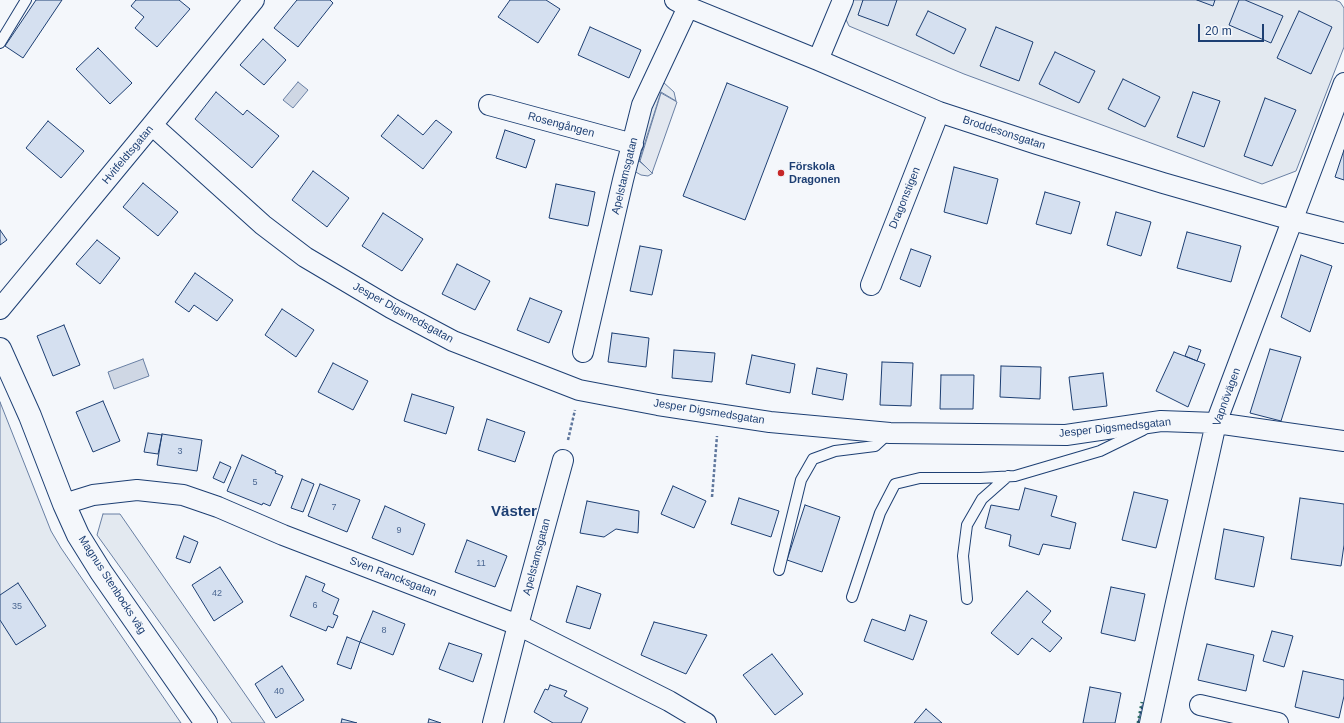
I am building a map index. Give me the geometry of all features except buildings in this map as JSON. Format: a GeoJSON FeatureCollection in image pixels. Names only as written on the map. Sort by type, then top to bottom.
{"type":"FeatureCollection","features":[{"type":"Feature","properties":{"kind":"street","name":"Hvitfeldtsgatan"},"geometry":{"type":"LineString","coordinates":[[0,309],[152,126],[254,0]]}},
{"type":"Feature","properties":{"kind":"street"},"geometry":{"type":"LineString","coordinates":[[818,60],[843,0]]}},
{"type":"Feature","properties":{"kind":"street","name":"Broddesonsgatan"},"geometry":{"type":"LineString","coordinates":[[681,3],[940,112],[1044,147],[1292,220],[1344,233]]}},
{"type":"Feature","properties":{"kind":"street","name":"Apelstamsgatan"},"geometry":{"type":"LineString","coordinates":[[584,352],[642,105],[681,3]]}},
{"type":"Feature","properties":{"kind":"street","name":"Vapnövägen"},"geometry":{"type":"LineString","coordinates":[[1150,723],[1216,423],[1344,83]]}},
{"type":"Feature","properties":{"kind":"street","name":"Rosengången"},"geometry":{"type":"LineString","coordinates":[[489,105],[632,144]]}},
{"type":"Feature","properties":{"kind":"street","name":"Dragonstigen"},"geometry":{"type":"LineString","coordinates":[[871,285],[940,112]]}},
{"type":"Feature","properties":{"kind":"street","name":"Jesper Digsmedsgatan"},"geometry":{"type":"LineString","coordinates":[[152,126],[263,225],[305,257],[391,308],[453,341],[579,390],[658,405],[770,422],[890,433],[1066,435],[1161,421],[1216,423],[1344,441]]}},
{"type":"Feature","properties":{"kind":"street","name":"Magnus Stenbocks väg"},"geometry":{"type":"LineString","coordinates":[[0,349],[30,416],[64,504],[78,535],[101,572],[206,723]]}},
{"type":"Feature","properties":{"kind":"street","name":"Apelstamsgatan"},"geometry":{"type":"LineString","coordinates":[[493,723],[563,460]]}},
{"type":"Feature","properties":{"kind":"street","name":"Sven Rancksgatan"},"geometry":{"type":"LineString","coordinates":[[64,504],[92,495],[136,490],[183,496],[218,507],[283,535],[518,625],[668,701],[706,723]]}},
{"type":"Feature","properties":{"kind":"street"},"geometry":{"type":"LineString","coordinates":[[1200,705],[1278,723]]}},
{"type":"Feature","properties":{"kind":"lane"},"geometry":{"type":"LineString","coordinates":[[0,43],[26,0]]}},
{"type":"Feature","properties":{"kind":"lane"},"geometry":{"type":"LineString","coordinates":[[852,597],[880,513],[895,484],[920,478],[980,478],[1015,476],[1100,451],[1161,421]]}},
{"type":"Feature","properties":{"kind":"lane"},"geometry":{"type":"LineString","coordinates":[[779,570],[801,480],[813,459],[835,451],[875,446],[890,433]]}},
{"type":"Feature","properties":{"kind":"lane"},"geometry":{"type":"LineString","coordinates":[[967,599],[963,556],[967,526],[982,499],[1008,476]]}},
{"type":"Feature","properties":{"kind":"path"},"geometry":{"type":"LineString","coordinates":[[563,460],[579,390]]}},
{"type":"Feature","properties":{"kind":"path"},"geometry":{"type":"LineString","coordinates":[[712,497],[718,413]]}},
{"type":"Feature","properties":{"kind":"shaded area"},"geometry":{"type":"Polygon","coordinates":[[[847,0],[1335,0],[1340,2],[1344,8],[1344,47],[1296,171],[1262,184],[964,74],[849,26],[842,11],[847,0]]]}},
{"type":"Feature","properties":{"kind":"shaded area"},"geometry":{"type":"Polygon","coordinates":[[[298,82],[308,90],[293,108],[283,100],[298,82]]]}},
{"type":"Feature","properties":{"kind":"shaded area"},"geometry":{"type":"Polygon","coordinates":[[[663,82],[674,92],[676,101],[661,92],[639,161],[653,173],[648,176],[641,175],[634,171],[656,83],[663,82]]]}},
{"type":"Feature","properties":{"kind":"shaded area"},"geometry":{"type":"Polygon","coordinates":[[[661,93],[677,102],[652,173],[640,161],[661,93]]]}},
{"type":"Feature","properties":{"kind":"shaded area"},"geometry":{"type":"Polygon","coordinates":[[[143,359],[149,376],[114,389],[108,372],[143,359]]]}},
{"type":"Feature","properties":{"kind":"shaded area"},"geometry":{"type":"Polygon","coordinates":[[[0,402],[51,531],[61,548],[181,723],[0,723],[0,402]]]}},
{"type":"Feature","properties":{"kind":"shaded area"},"geometry":{"type":"Polygon","coordinates":[[[103,514],[120,514],[265,723],[232,723],[97,535],[103,514]]]}},
{"type":"Feature","properties":{"kind":"hedge"},"geometry":{"type":"LineString","coordinates":[[1138,723],[1142,702]]}},
{"type":"Feature","properties":{"kind":"fence"},"geometry":{"type":"LineString","coordinates":[[1138,723],[1143,702]]}},
{"type":"Feature","properties":{"kind":"place","name":"Förskola Dragonen"},"geometry":{"type":"Point","coordinates":[781,173]}},
{"type":"Feature","properties":{"kind":"district","name":"Väster"},"geometry":{"type":"Point","coordinates":[514,512]}}]}
